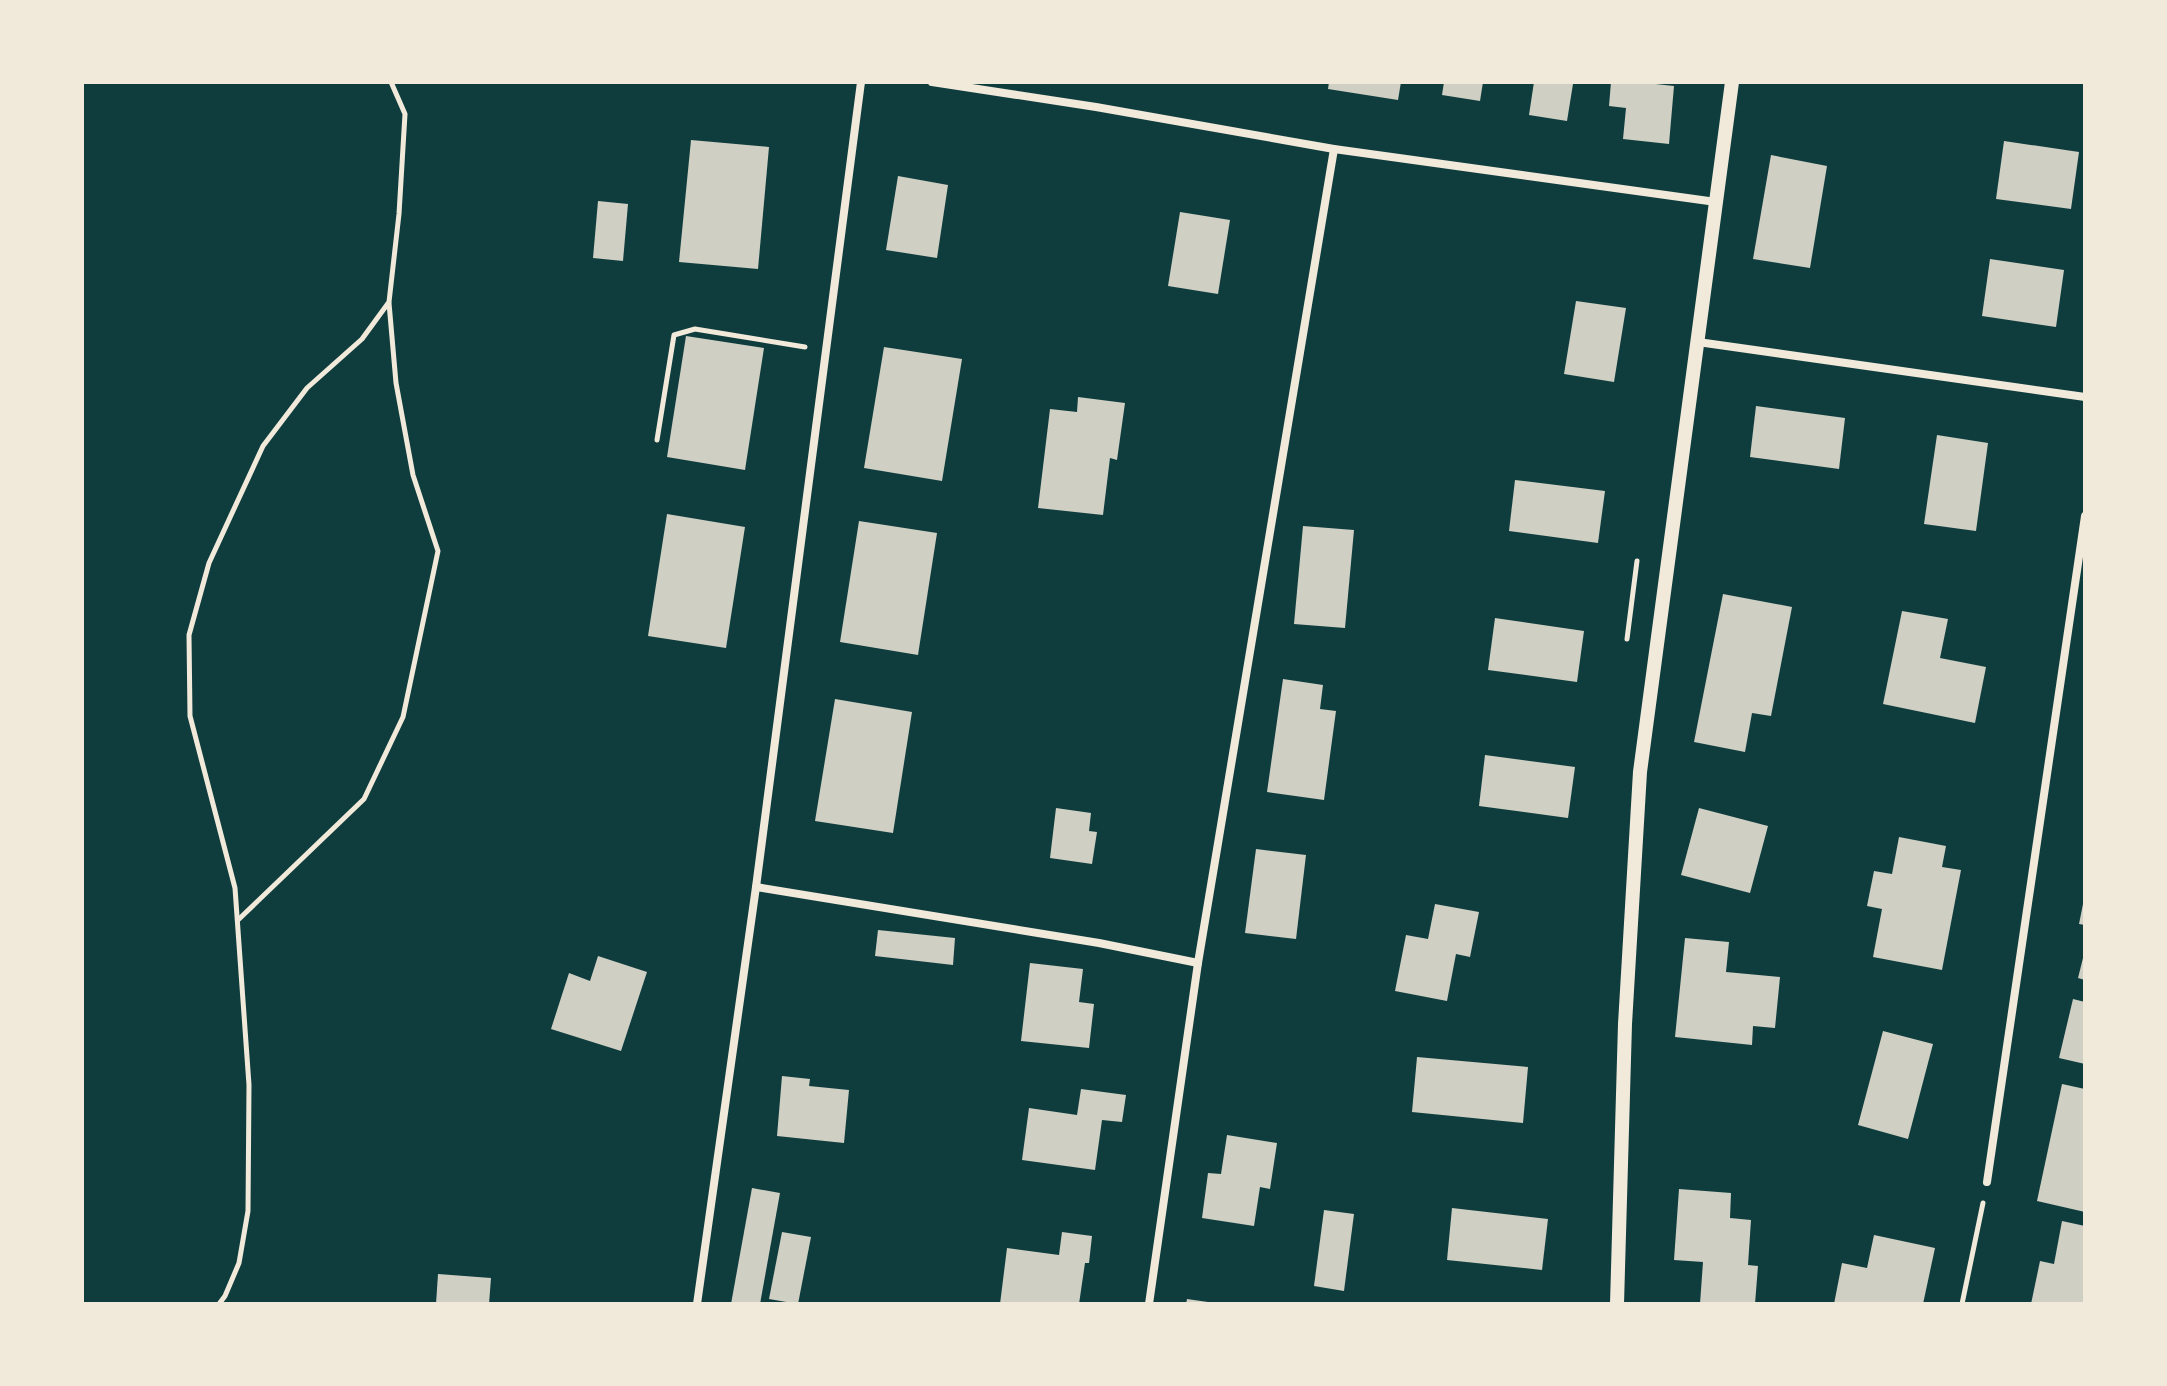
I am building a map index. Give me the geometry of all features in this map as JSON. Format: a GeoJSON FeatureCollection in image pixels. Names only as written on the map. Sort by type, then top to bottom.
{"type":"FeatureCollection","features":[{"type":"Feature","properties":{"kind":"street"},"geometry":{"type":"LineString","coordinates":[[697,1304],[756,887],[861,82]]}},
{"type":"Feature","properties":{"kind":"street"},"geometry":{"type":"LineString","coordinates":[[932,82],[1334,149],[1716,202]]}},
{"type":"Feature","properties":{"kind":"street"},"geometry":{"type":"LineString","coordinates":[[1617,1304],[1625,1024],[1640,772],[1732,82]]}},
{"type":"Feature","properties":{"kind":"street"},"geometry":{"type":"LineString","coordinates":[[1149,1304],[1198,963],[1334,149]]}},
{"type":"Feature","properties":{"kind":"street"},"geometry":{"type":"LineString","coordinates":[[1698,342],[2085,397]]}},
{"type":"Feature","properties":{"kind":"street"},"geometry":{"type":"LineString","coordinates":[[1987,1182],[2085,516]]}},
{"type":"Feature","properties":{"kind":"street"},"geometry":{"type":"LineString","coordinates":[[756,887],[1099,943],[1198,963]]}},
{"type":"Feature","properties":{"kind":"path"},"geometry":{"type":"LineString","coordinates":[[238,920],[364,799],[403,717],[438,551],[413,475],[396,383],[389,302],[399,214],[405,114],[391,82]]}},
{"type":"Feature","properties":{"kind":"path"},"geometry":{"type":"LineString","coordinates":[[219,1304],[239,1263],[248,1211],[249,1085],[235,888],[190,716],[189,635],[209,563],[263,446],[307,388],[362,339],[389,302]]}},
{"type":"Feature","properties":{"kind":"path"},"geometry":{"type":"LineString","coordinates":[[657,440],[674,335],[695,329],[826,351]]}},
{"type":"Feature","properties":{"kind":"path"},"geometry":{"type":"LineString","coordinates":[[1962,1304],[1987,1182]]}},
{"type":"Feature","properties":{"kind":"building"},"geometry":{"type":"Polygon","coordinates":[[[1329,82],[1401,82],[1398,100],[1328,89],[1329,82]]]}},
{"type":"Feature","properties":{"kind":"building"},"geometry":{"type":"Polygon","coordinates":[[[1444,82],[1483,82],[1480,101],[1442,95],[1444,82]]]}},
{"type":"Feature","properties":{"kind":"building"},"geometry":{"type":"Polygon","coordinates":[[[1534,82],[1573,84],[1567,121],[1529,115],[1534,82]]]}},
{"type":"Feature","properties":{"kind":"building"},"geometry":{"type":"Polygon","coordinates":[[[1611,82],[1674,86],[1669,144],[1623,139],[1626,108],[1609,106],[1611,82]]]}},
{"type":"Feature","properties":{"kind":"building"},"geometry":{"type":"Polygon","coordinates":[[[691,140],[769,147],[758,269],[679,262],[691,140]]]}},
{"type":"Feature","properties":{"kind":"building"},"geometry":{"type":"Polygon","coordinates":[[[2004,141],[2079,152],[2071,209],[1996,199],[2004,141]]]}},
{"type":"Feature","properties":{"kind":"building"},"geometry":{"type":"Polygon","coordinates":[[[1771,155],[1827,166],[1810,268],[1753,259],[1771,155]]]}},
{"type":"Feature","properties":{"kind":"building"},"geometry":{"type":"Polygon","coordinates":[[[898,176],[948,185],[937,258],[886,250],[898,176]]]}},
{"type":"Feature","properties":{"kind":"building"},"geometry":{"type":"Polygon","coordinates":[[[598,201],[628,204],[623,261],[593,258],[598,201]]]}},
{"type":"Feature","properties":{"kind":"building"},"geometry":{"type":"Polygon","coordinates":[[[1180,212],[1230,220],[1218,294],[1168,286],[1180,212]]]}},
{"type":"Feature","properties":{"kind":"building"},"geometry":{"type":"Polygon","coordinates":[[[1990,259],[2064,270],[2056,327],[1982,316],[1990,259]]]}},
{"type":"Feature","properties":{"kind":"building"},"geometry":{"type":"Polygon","coordinates":[[[1576,301],[1626,308],[1614,382],[1564,374],[1576,301]]]}},
{"type":"Feature","properties":{"kind":"building"},"geometry":{"type":"Polygon","coordinates":[[[686,336],[764,348],[745,470],[667,457],[686,336]]]}},
{"type":"Feature","properties":{"kind":"building"},"geometry":{"type":"Polygon","coordinates":[[[884,347],[962,359],[942,481],[864,468],[884,347]]]}},
{"type":"Feature","properties":{"kind":"building"},"geometry":{"type":"Polygon","coordinates":[[[1078,397],[1125,403],[1117,460],[1110,458],[1103,515],[1038,508],[1050,409],[1077,412],[1078,397]]]}},
{"type":"Feature","properties":{"kind":"building"},"geometry":{"type":"Polygon","coordinates":[[[1756,406],[1845,418],[1839,469],[1750,457],[1756,406]]]}},
{"type":"Feature","properties":{"kind":"building"},"geometry":{"type":"Polygon","coordinates":[[[1937,435],[1988,443],[1976,531],[1924,524],[1937,435]]]}},
{"type":"Feature","properties":{"kind":"building"},"geometry":{"type":"Polygon","coordinates":[[[1515,480],[1605,491],[1598,543],[1509,531],[1515,480]]]}},
{"type":"Feature","properties":{"kind":"building"},"geometry":{"type":"Polygon","coordinates":[[[667,514],[745,527],[726,648],[648,636],[667,514]]]}},
{"type":"Feature","properties":{"kind":"building"},"geometry":{"type":"Polygon","coordinates":[[[859,521],[937,533],[918,655],[840,642],[859,521]]]}},
{"type":"Feature","properties":{"kind":"building"},"geometry":{"type":"Polygon","coordinates":[[[1303,526],[1354,530],[1345,628],[1294,624],[1303,526]]]}},
{"type":"Feature","properties":{"kind":"building"},"geometry":{"type":"Polygon","coordinates":[[[1723,594],[1792,607],[1771,716],[1752,713],[1745,752],[1694,742],[1723,594]]]}},
{"type":"Feature","properties":{"kind":"building"},"geometry":{"type":"Polygon","coordinates":[[[1902,611],[1948,619],[1940,658],[1986,667],[1975,723],[1883,704],[1902,611]]]}},
{"type":"Feature","properties":{"kind":"building"},"geometry":{"type":"Polygon","coordinates":[[[1495,618],[1584,631],[1577,682],[1488,670],[1495,618]]]}},
{"type":"Feature","properties":{"kind":"building"},"geometry":{"type":"Polygon","coordinates":[[[1283,679],[1323,685],[1320,709],[1336,711],[1324,800],[1267,792],[1283,679]]]}},
{"type":"Feature","properties":{"kind":"building"},"geometry":{"type":"Polygon","coordinates":[[[835,699],[912,712],[893,833],[815,821],[835,699]]]}},
{"type":"Feature","properties":{"kind":"building"},"geometry":{"type":"Polygon","coordinates":[[[1485,755],[1575,767],[1568,818],[1479,806],[1485,755]]]}},
{"type":"Feature","properties":{"kind":"building"},"geometry":{"type":"Polygon","coordinates":[[[1056,808],[1091,813],[1089,831],[1097,832],[1092,864],[1050,858],[1056,808]]]}},
{"type":"Feature","properties":{"kind":"building"},"geometry":{"type":"Polygon","coordinates":[[[1699,808],[1768,826],[1750,893],[1681,875],[1699,808]]]}},
{"type":"Feature","properties":{"kind":"building"},"geometry":{"type":"Polygon","coordinates":[[[1899,837],[1946,846],[1942,867],[1961,870],[1942,970],[1873,957],[1882,909],[1867,906],[1874,871],[1892,874],[1899,837]]]}},
{"type":"Feature","properties":{"kind":"building"},"geometry":{"type":"Polygon","coordinates":[[[1256,849],[1306,855],[1296,939],[1245,933],[1256,849]]]}},
{"type":"Feature","properties":{"kind":"building"},"geometry":{"type":"Polygon","coordinates":[[[2085,899],[2085,925],[2079,924],[2085,899]]]}},
{"type":"Feature","properties":{"kind":"building"},"geometry":{"type":"Polygon","coordinates":[[[1435,904],[1479,912],[1470,957],[1456,954],[1447,1001],[1395,991],[1406,935],[1428,939],[1435,904]]]}},
{"type":"Feature","properties":{"kind":"building"},"geometry":{"type":"Polygon","coordinates":[[[878,930],[955,938],[953,965],[875,956],[878,930]]]}},
{"type":"Feature","properties":{"kind":"building"},"geometry":{"type":"Polygon","coordinates":[[[1685,938],[1729,942],[1726,972],[1780,977],[1775,1028],[1753,1026],[1752,1045],[1675,1037],[1685,938]]]}},
{"type":"Feature","properties":{"kind":"building"},"geometry":{"type":"Polygon","coordinates":[[[2085,954],[2085,980],[2078,978],[2085,954]]]}},
{"type":"Feature","properties":{"kind":"building"},"geometry":{"type":"Polygon","coordinates":[[[598,956],[647,972],[621,1051],[551,1029],[569,973],[590,981],[598,956]]]}},
{"type":"Feature","properties":{"kind":"building"},"geometry":{"type":"Polygon","coordinates":[[[1030,963],[1083,969],[1079,1002],[1094,1004],[1089,1048],[1021,1041],[1030,963]]]}},
{"type":"Feature","properties":{"kind":"building"},"geometry":{"type":"Polygon","coordinates":[[[2073,999],[2085,1002],[2085,1064],[2059,1058],[2073,999]]]}},
{"type":"Feature","properties":{"kind":"building"},"geometry":{"type":"Polygon","coordinates":[[[1883,1031],[1933,1044],[1908,1139],[1858,1125],[1883,1031]]]}},
{"type":"Feature","properties":{"kind":"building"},"geometry":{"type":"Polygon","coordinates":[[[1417,1057],[1528,1067],[1523,1123],[1412,1112],[1417,1057]]]}},
{"type":"Feature","properties":{"kind":"building"},"geometry":{"type":"Polygon","coordinates":[[[782,1076],[810,1079],[809,1086],[849,1090],[844,1143],[777,1136],[782,1076]]]}},
{"type":"Feature","properties":{"kind":"building"},"geometry":{"type":"Polygon","coordinates":[[[2062,1084],[2085,1089],[2085,1212],[2037,1201],[2062,1084]]]}},
{"type":"Feature","properties":{"kind":"building"},"geometry":{"type":"Polygon","coordinates":[[[1081,1089],[1126,1095],[1122,1122],[1102,1120],[1095,1170],[1022,1160],[1029,1108],[1077,1115],[1081,1089]]]}},
{"type":"Feature","properties":{"kind":"building"},"geometry":{"type":"Polygon","coordinates":[[[1227,1135],[1277,1143],[1270,1189],[1260,1187],[1254,1226],[1202,1218],[1208,1173],[1221,1174],[1227,1135]]]}},
{"type":"Feature","properties":{"kind":"building"},"geometry":{"type":"Polygon","coordinates":[[[752,1188],[780,1193],[760,1304],[731,1304],[752,1188]]]}},
{"type":"Feature","properties":{"kind":"building"},"geometry":{"type":"Polygon","coordinates":[[[1679,1189],[1731,1193],[1730,1218],[1751,1220],[1748,1265],[1758,1266],[1755,1304],[1700,1304],[1703,1262],[1674,1260],[1679,1189]]]}},
{"type":"Feature","properties":{"kind":"building"},"geometry":{"type":"Polygon","coordinates":[[[1452,1208],[1548,1219],[1542,1270],[1447,1260],[1452,1208]]]}},
{"type":"Feature","properties":{"kind":"building"},"geometry":{"type":"Polygon","coordinates":[[[1324,1210],[1354,1214],[1344,1291],[1314,1286],[1324,1210]]]}},
{"type":"Feature","properties":{"kind":"building"},"geometry":{"type":"Polygon","coordinates":[[[2062,1221],[2085,1226],[2085,1304],[2031,1304],[2040,1261],[2054,1264],[2062,1221]]]}},
{"type":"Feature","properties":{"kind":"building"},"geometry":{"type":"Polygon","coordinates":[[[782,1232],[811,1237],[798,1304],[769,1299],[782,1232]]]}},
{"type":"Feature","properties":{"kind":"building"},"geometry":{"type":"Polygon","coordinates":[[[1062,1232],[1092,1236],[1079,1304],[1000,1304],[1007,1248],[1059,1255],[1062,1232]]]}},
{"type":"Feature","properties":{"kind":"building"},"geometry":{"type":"Polygon","coordinates":[[[1874,1235],[1935,1248],[1923,1304],[1834,1304],[1842,1263],[1867,1268],[1874,1235]]]}},
{"type":"Feature","properties":{"kind":"building"},"geometry":{"type":"Polygon","coordinates":[[[438,1274],[491,1278],[489,1304],[436,1304],[438,1274]]]}},
{"type":"Feature","properties":{"kind":"building"},"geometry":{"type":"Polygon","coordinates":[[[1187,1299],[1208,1302],[1208,1304],[1186,1304],[1187,1299]]]}}]}
